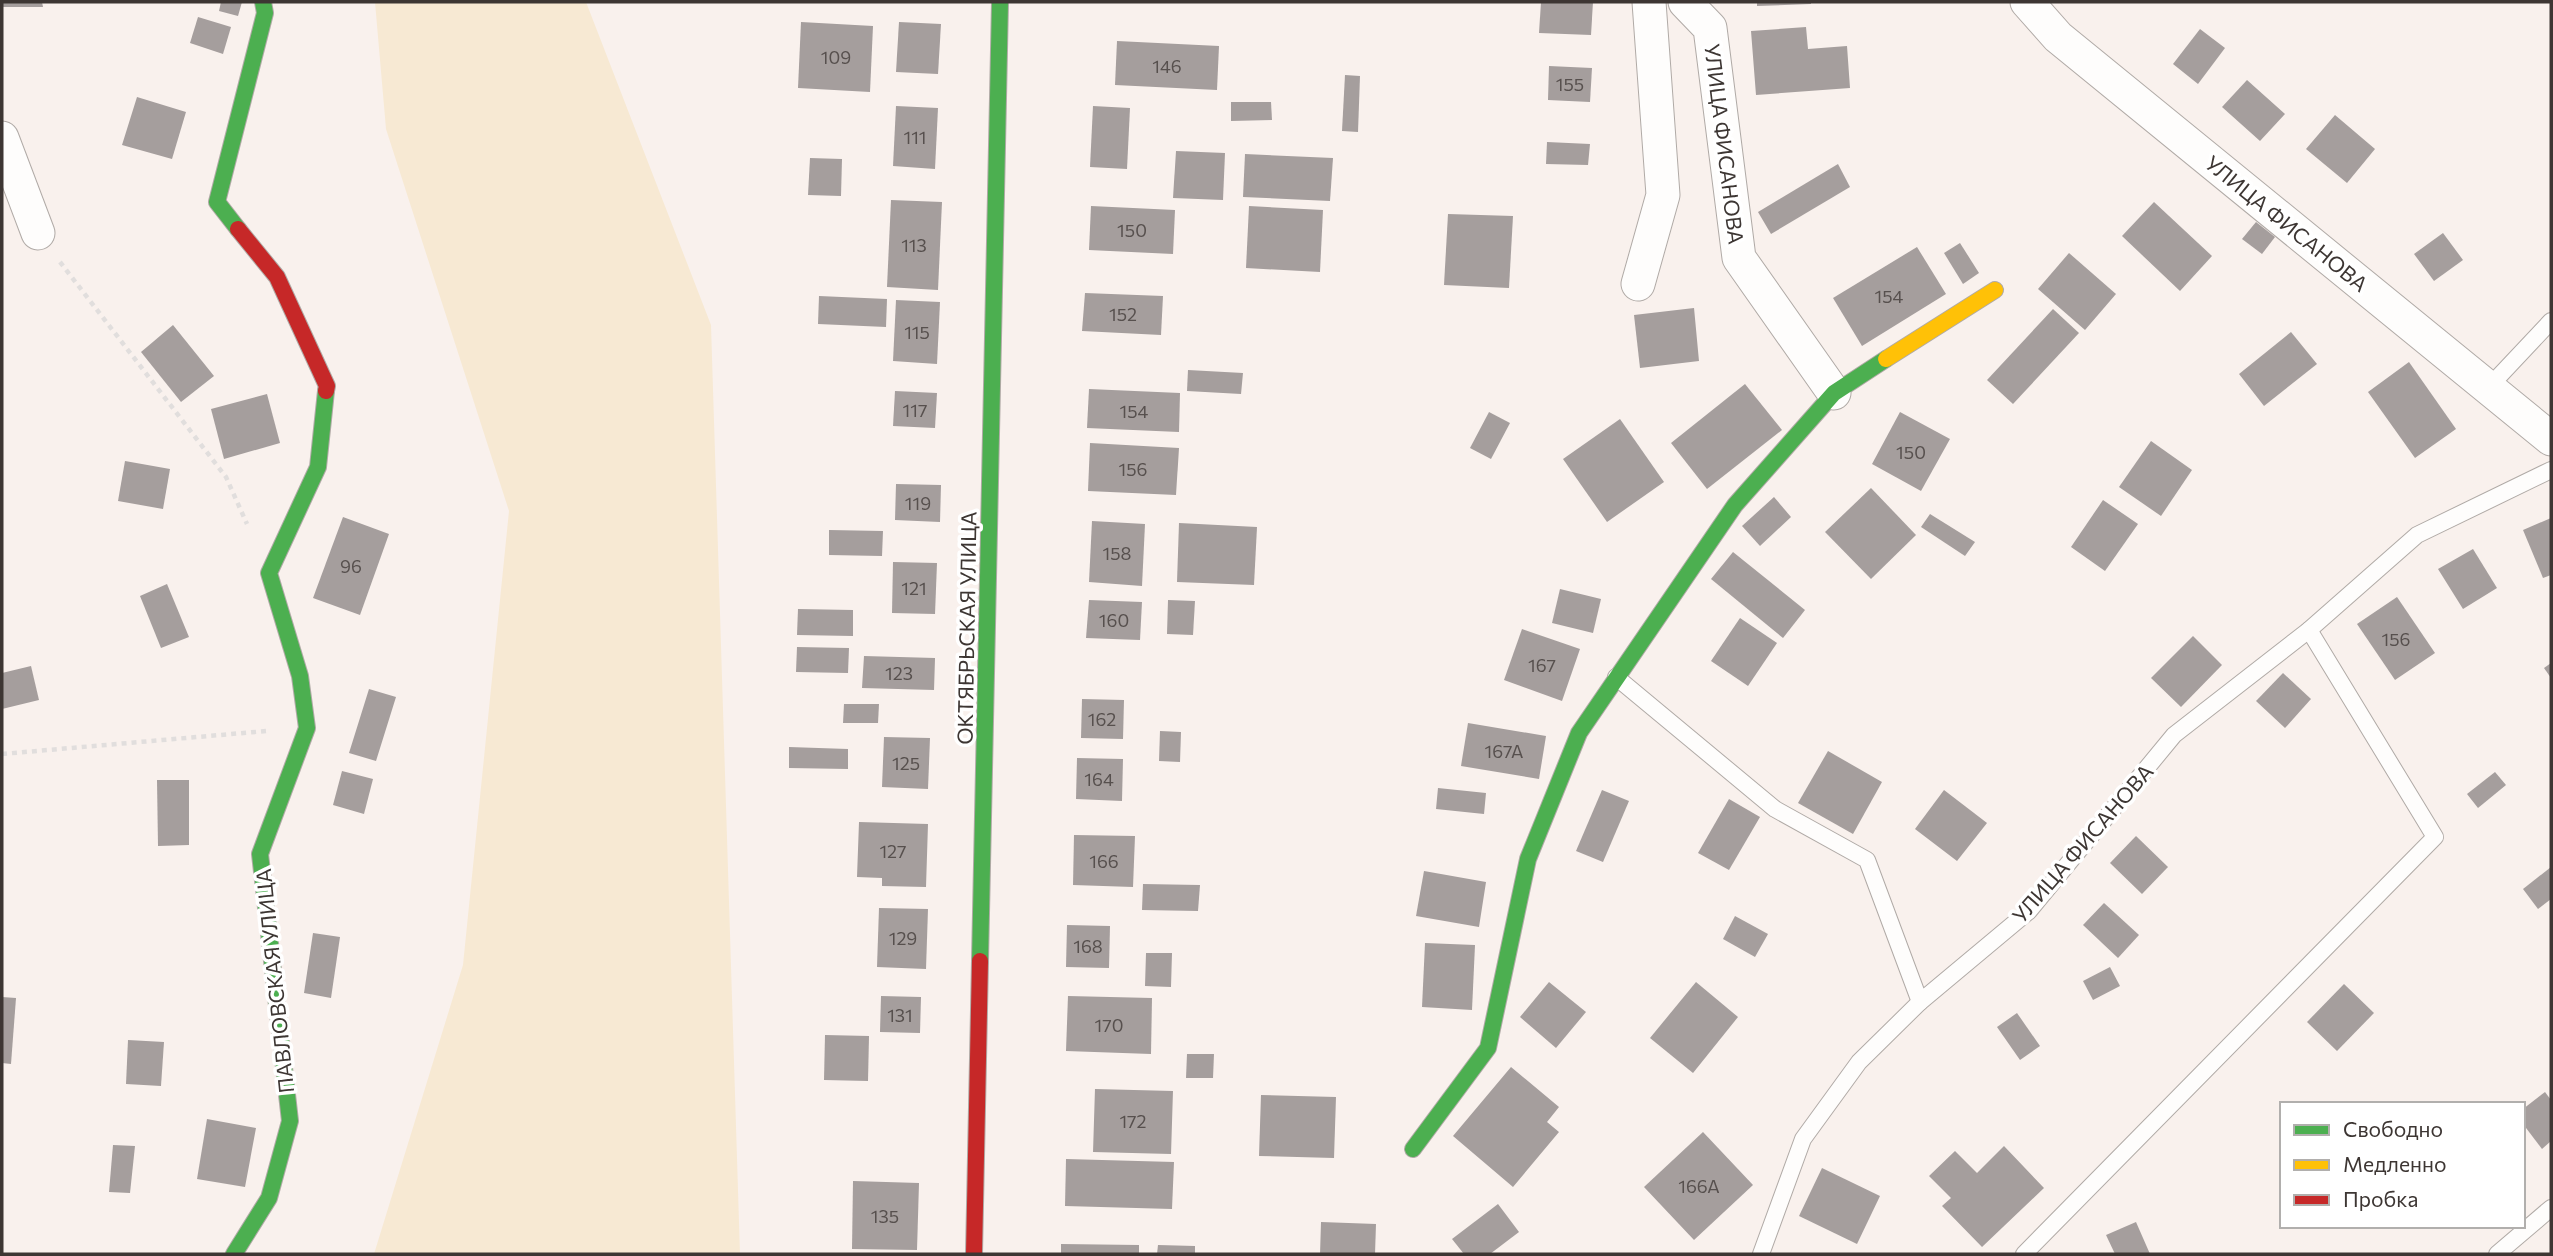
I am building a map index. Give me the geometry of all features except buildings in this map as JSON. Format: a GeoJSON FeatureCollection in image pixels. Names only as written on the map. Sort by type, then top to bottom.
{"type":"FeatureCollection","features":[{"type":"Feature","properties":{"kind":"street"},"geometry":{"type":"LineString","coordinates":[[262,2],[265,13],[217,202],[277,277],[327,386],[318,467],[269,573]]}},
{"type":"Feature","properties":{"kind":"street","name":"ОКТЯБРЬСКАЯ УЛИЦА"},"geometry":{"type":"LineString","coordinates":[[974,1254],[1000,2]]}},
{"type":"Feature","properties":{"kind":"street"},"geometry":{"type":"LineString","coordinates":[[1638,284],[1663,195],[1649,2]]}},
{"type":"Feature","properties":{"kind":"street","name":"УЛИЦА ФИСАНОВА"},"geometry":{"type":"LineString","coordinates":[[1685,2],[1710,28],[1739,258],[1834,393]]}},
{"type":"Feature","properties":{"kind":"street","name":"УЛИЦА ФИСАНОВА"},"geometry":{"type":"LineString","coordinates":[[2027,2],[2058,37],[2551,439]]}},
{"type":"Feature","properties":{"kind":"street"},"geometry":{"type":"LineString","coordinates":[[2,138],[38,233]]}},
{"type":"Feature","properties":{"kind":"street"},"geometry":{"type":"LineString","coordinates":[[1413,1149],[1488,1048],[1528,859],[1579,733],[1616,677],[1735,505],[1834,393],[1995,290]]}},
{"type":"Feature","properties":{"kind":"street","name":"ПАВЛОВСКАЯ УЛИЦА"},"geometry":{"type":"LineString","coordinates":[[234,1254],[268,1198],[290,1121],[260,855],[307,728],[300,676],[269,573]]}},
{"type":"Feature","properties":{"kind":"lane"},"geometry":{"type":"LineString","coordinates":[[2488,387],[2551,321]]}},
{"type":"Feature","properties":{"kind":"lane","name":"УЛИЦА ФИСАНОВА"},"geometry":{"type":"LineString","coordinates":[[1761,1254],[1803,1139],[1859,1062],[1920,1002],[2029,911],[2174,735],[2309,630],[2417,535],[2551,470]]}},
{"type":"Feature","properties":{"kind":"lane"},"geometry":{"type":"LineString","coordinates":[[2024,1254],[2435,837],[2309,630]]}},
{"type":"Feature","properties":{"kind":"lane"},"geometry":{"type":"LineString","coordinates":[[1616,677],[1775,809],[1867,860],[1920,1002]]}},
{"type":"Feature","properties":{"kind":"lane"},"geometry":{"type":"LineString","coordinates":[[2497,1254],[2551,1208]]}},
{"type":"Feature","properties":{"kind":"path"},"geometry":{"type":"LineString","coordinates":[[38,233],[226,477],[269,573]]}},
{"type":"Feature","properties":{"kind":"path"},"geometry":{"type":"LineString","coordinates":[[2,754],[307,728]]}},
{"type":"Feature","properties":{"kind":"shaded area"},"geometry":{"type":"Polygon","coordinates":[[[375,2],[586,2],[711,325],[740,1254],[374,1254],[463,965],[509,511],[386,129],[375,2]]]}},
{"type":"Feature","properties":{"kind":"traffic: fast"},"geometry":{"type":"LineString","coordinates":[[238,229],[217,202],[265,13],[263,2]]}},
{"type":"Feature","properties":{"kind":"traffic: fast"},"geometry":{"type":"LineString","coordinates":[[980,961],[1000,2]]}},
{"type":"Feature","properties":{"kind":"traffic: fast"},"geometry":{"type":"LineString","coordinates":[[1413,1149],[1488,1048],[1528,859],[1579,733],[1735,505],[1834,393],[1886,359]]}},
{"type":"Feature","properties":{"kind":"traffic: fast"},"geometry":{"type":"LineString","coordinates":[[234,1254],[269,1198],[290,1121],[260,854],[307,728],[300,676],[269,573],[318,467],[326,391]]}},
{"type":"Feature","properties":{"kind":"traffic: slow"},"geometry":{"type":"LineString","coordinates":[[1886,359],[1995,290]]}},
{"type":"Feature","properties":{"kind":"traffic: jam"},"geometry":{"type":"LineString","coordinates":[[238,229],[277,277],[327,386],[326,391]]}},
{"type":"Feature","properties":{"kind":"traffic: jam"},"geometry":{"type":"LineString","coordinates":[[974,1254],[980,961]]}}]}
